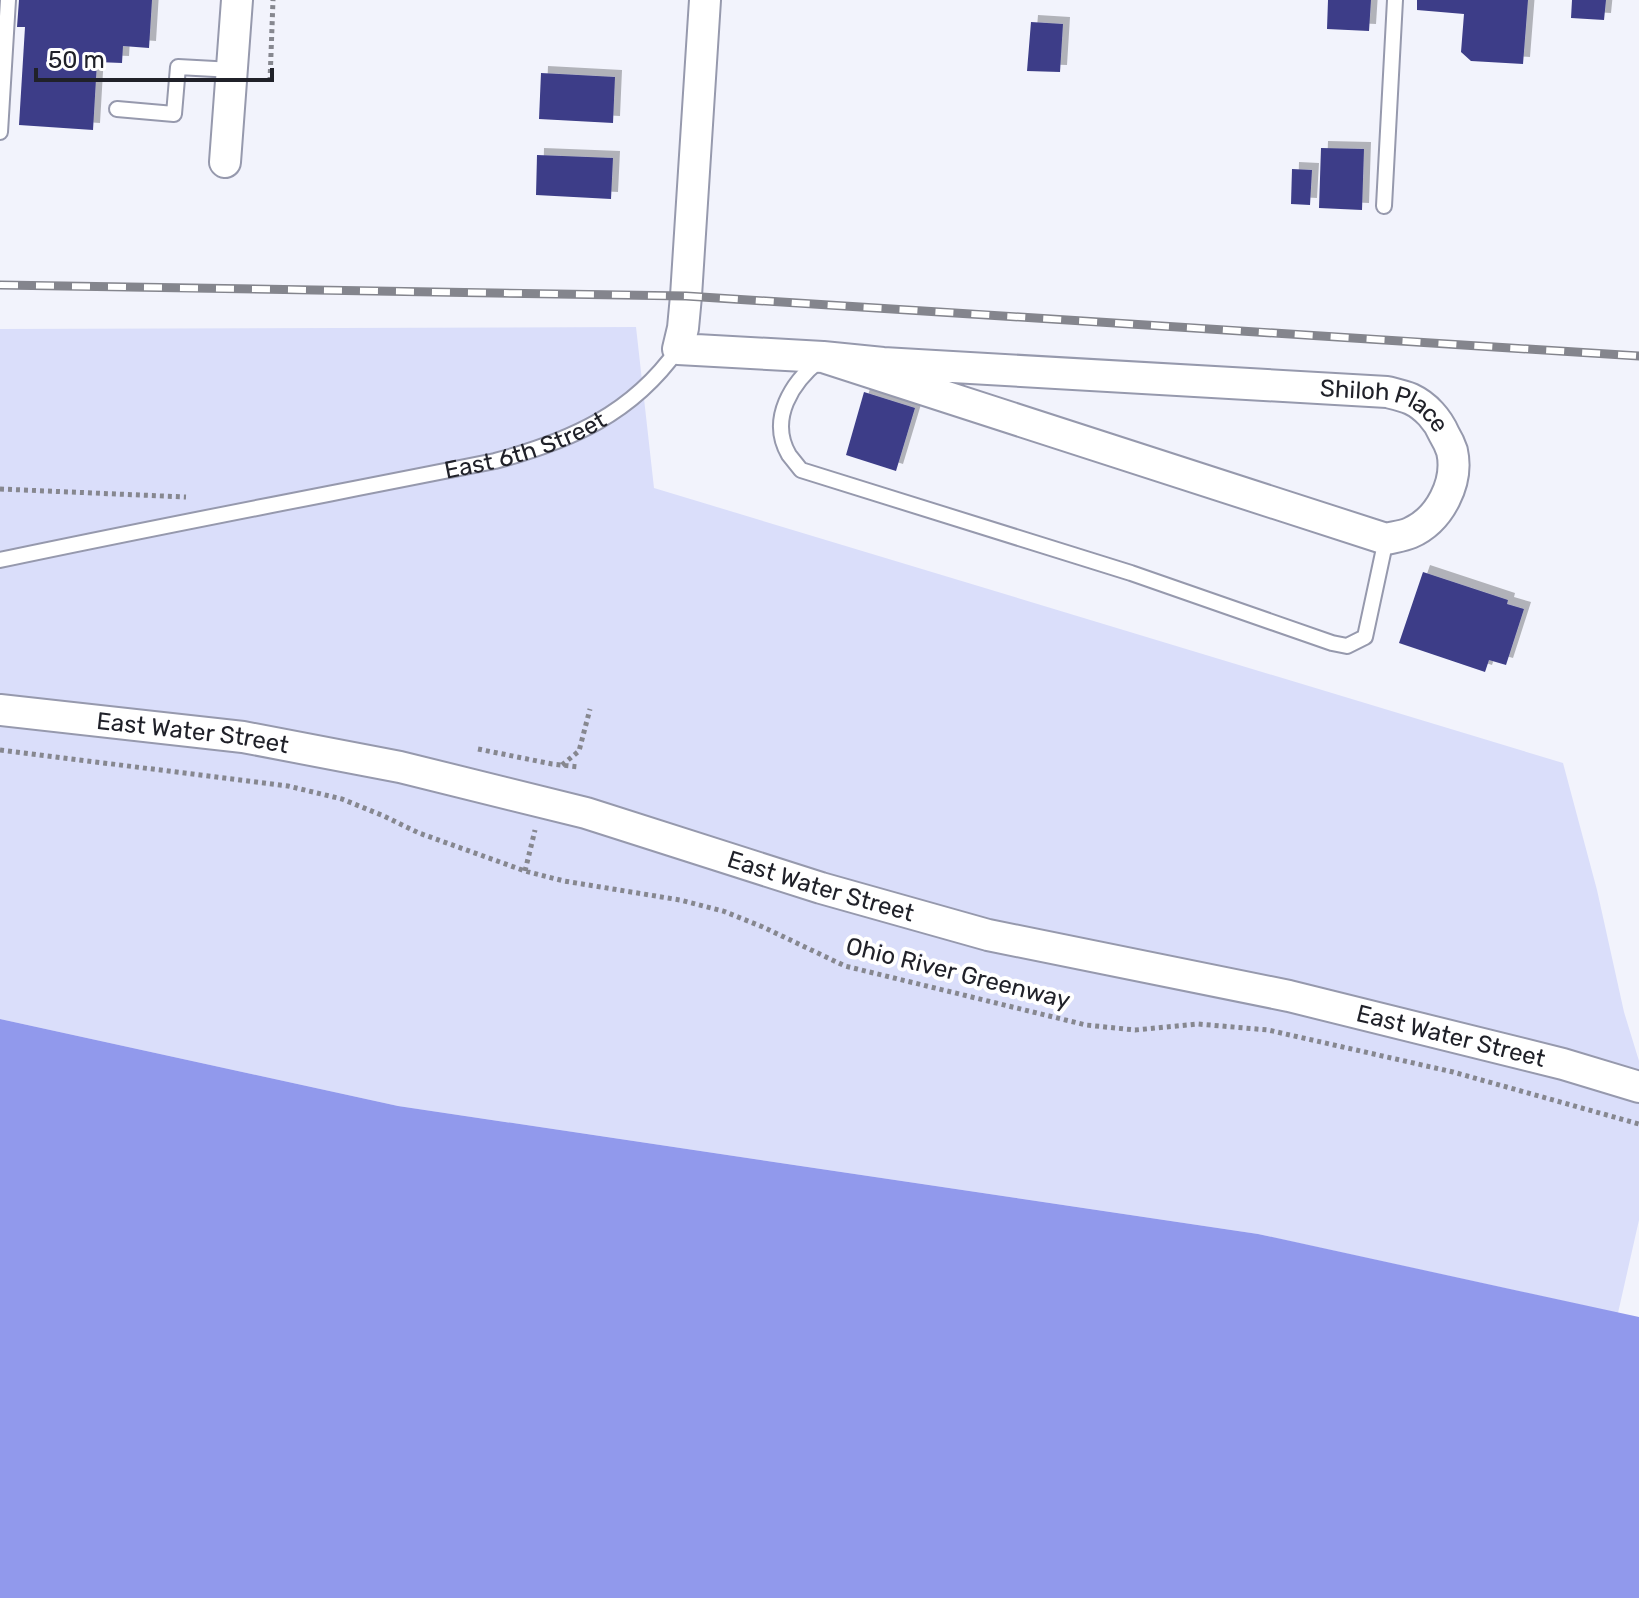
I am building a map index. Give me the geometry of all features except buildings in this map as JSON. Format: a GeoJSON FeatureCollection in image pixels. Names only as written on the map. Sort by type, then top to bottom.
{"type":"FeatureCollection","features":[{"type":"Feature","properties":{"kind":"street"},"geometry":{"type":"LineString","coordinates":[[225,162],[237,0]]}},
{"type":"Feature","properties":{"kind":"street"},"geometry":{"type":"LineString","coordinates":[[678,349],[685,306],[705,0]]}},
{"type":"Feature","properties":{"kind":"street","name":"Shiloh Place"},"geometry":{"type":"LineString","coordinates":[[678,349],[823,357],[914,365],[1387,392],[1411,399],[1438,421],[1452,450],[1453,474],[1450,489],[1439,510],[1421,527],[1386,539],[823,357]]}},
{"type":"Feature","properties":{"kind":"street","name":"East Water Street"},"geometry":{"type":"LineString","coordinates":[[0,710],[243,737],[400,767],[586,813],[821,888],[988,935],[1289,996],[1549,1061],[1639,1087]]}},
{"type":"Feature","properties":{"kind":"lane"},"geometry":{"type":"LineString","coordinates":[[0,132],[8,0]]}},
{"type":"Feature","properties":{"kind":"lane"},"geometry":{"type":"LineString","coordinates":[[1384,206],[1395,0]]}},
{"type":"Feature","properties":{"kind":"lane"},"geometry":{"type":"LineString","coordinates":[[117,109],[174,114],[178,67],[233,70]]}},
{"type":"Feature","properties":{"kind":"lane","name":"East 6th Street"},"geometry":{"type":"LineString","coordinates":[[0,560],[530,452],[589,428],[614,413],[634,397],[678,349]]}},
{"type":"Feature","properties":{"kind":"lane"},"geometry":{"type":"LineString","coordinates":[[823,357],[806,371],[783,408],[782,430],[788,452],[801,470],[1131,573],[1332,643],[1347,646],[1365,637],[1386,539]]}},
{"type":"Feature","properties":{"kind":"path"},"geometry":{"type":"LineString","coordinates":[[270,81],[273,0]]}},
{"type":"Feature","properties":{"kind":"path"},"geometry":{"type":"LineString","coordinates":[[0,489],[188,497]]}},
{"type":"Feature","properties":{"kind":"path"},"geometry":{"type":"LineString","coordinates":[[562,765],[579,751],[590,709]]}},
{"type":"Feature","properties":{"kind":"path"},"geometry":{"type":"LineString","coordinates":[[478,749],[579,767]]}},
{"type":"Feature","properties":{"kind":"path","name":"Ohio River Greenway"},"geometry":{"type":"LineString","coordinates":[[0,750],[288,786],[342,799],[444,843],[525,871],[723,911],[845,966],[1086,1025],[1135,1030],[1198,1024],[1268,1030],[1453,1072],[1639,1124]]}},
{"type":"Feature","properties":{"kind":"path"},"geometry":{"type":"LineString","coordinates":[[525,871],[539,816]]}},
{"type":"Feature","properties":{"kind":"shaded area"},"geometry":{"type":"Polygon","coordinates":[[[636,327],[654,488],[1563,763],[1597,890],[1624,1012],[1639,1061],[1639,1220],[1618,1313],[1258,1234],[398,1106],[0,1019],[0,329],[636,327]]]}},
{"type":"Feature","properties":{"kind":"water"},"geometry":{"type":"Polygon","coordinates":[[[0,1019],[398,1106],[1258,1234],[1639,1317],[1639,1598],[0,1598],[0,1019]]]}},
{"type":"Feature","properties":{"kind":"railway"},"geometry":{"type":"LineString","coordinates":[[0,285],[686,296],[1639,356]]}}]}
